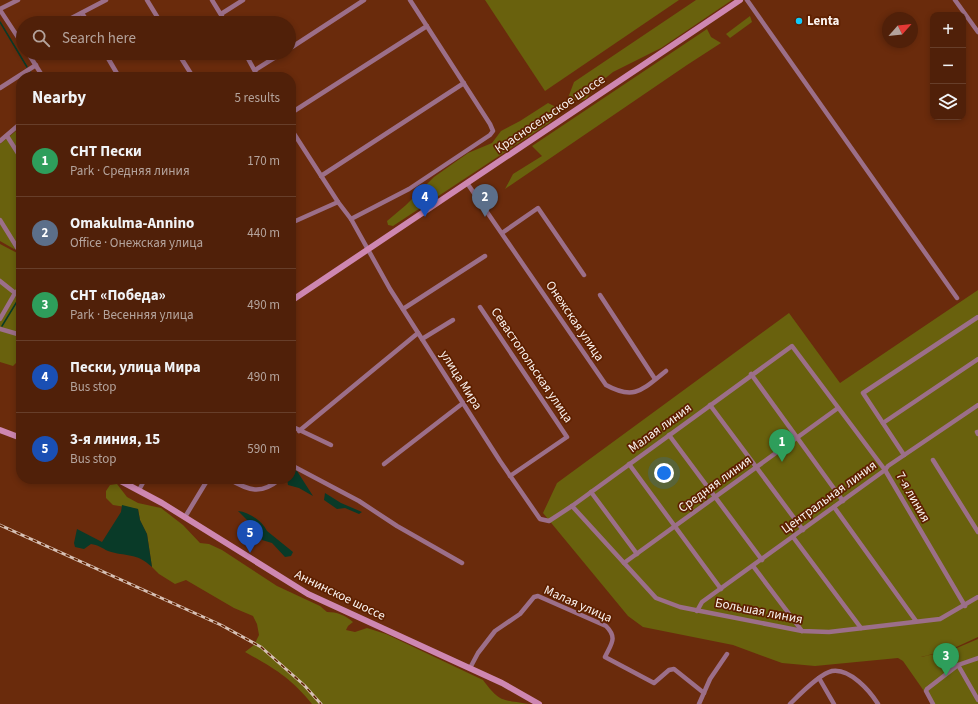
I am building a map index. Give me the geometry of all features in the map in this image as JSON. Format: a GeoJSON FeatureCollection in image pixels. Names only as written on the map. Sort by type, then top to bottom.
{"type":"FeatureCollection","features":[{"type":"Feature","properties":{"kind":"main road","name":"Красносельское шоссе"},"geometry":{"type":"LineString","coordinates":[[296,298],[740,0]]}},
{"type":"Feature","properties":{"kind":"main road"},"geometry":{"type":"LineString","coordinates":[[0,430],[16,436]]}},
{"type":"Feature","properties":{"kind":"main road","name":"Аннинское шоссе"},"geometry":{"type":"LineString","coordinates":[[127,484],[185,517],[308,594],[470,668],[539,704]]}},
{"type":"Feature","properties":{"kind":"street"},"geometry":{"type":"LineString","coordinates":[[16,34],[0,10],[18,0]]}},
{"type":"Feature","properties":{"kind":"street"},"geometry":{"type":"LineString","coordinates":[[76,16],[106,0]]}},
{"type":"Feature","properties":{"kind":"street"},"geometry":{"type":"LineString","coordinates":[[147,0],[157,16]]}},
{"type":"Feature","properties":{"kind":"street"},"geometry":{"type":"LineString","coordinates":[[212,0],[221,14],[243,0]]}},
{"type":"Feature","properties":{"kind":"street"},"geometry":{"type":"LineString","coordinates":[[296,44],[364,0]]}},
{"type":"Feature","properties":{"kind":"street"},"geometry":{"type":"LineString","coordinates":[[351,219],[361,212],[378,206],[409,189],[490,135],[493,131],[490,124],[410,0]]}},
{"type":"Feature","properties":{"kind":"street"},"geometry":{"type":"LineString","coordinates":[[747,0],[957,298]]}},
{"type":"Feature","properties":{"kind":"street"},"geometry":{"type":"LineString","coordinates":[[955,0],[978,32]]}},
{"type":"Feature","properties":{"kind":"street"},"geometry":{"type":"LineString","coordinates":[[296,110],[427,26]]}},
{"type":"Feature","properties":{"kind":"street"},"geometry":{"type":"LineString","coordinates":[[33,60],[40,72]]}},
{"type":"Feature","properties":{"kind":"street"},"geometry":{"type":"LineString","coordinates":[[109,60],[116,72]]}},
{"type":"Feature","properties":{"kind":"street"},"geometry":{"type":"LineString","coordinates":[[182,60],[190,72]]}},
{"type":"Feature","properties":{"kind":"street"},"geometry":{"type":"LineString","coordinates":[[249,60],[256,72]]}},
{"type":"Feature","properties":{"kind":"street"},"geometry":{"type":"LineString","coordinates":[[259,72],[274,60]]}},
{"type":"Feature","properties":{"kind":"street"},"geometry":{"type":"LineString","coordinates":[[25,72],[36,65]]}},
{"type":"Feature","properties":{"kind":"street"},"geometry":{"type":"LineString","coordinates":[[0,88],[16,78]]}},
{"type":"Feature","properties":{"kind":"street"},"geometry":{"type":"LineString","coordinates":[[321,176],[464,84]]}},
{"type":"Feature","properties":{"kind":"street"},"geometry":{"type":"LineString","coordinates":[[0,141],[16,128]]}},
{"type":"Feature","properties":{"kind":"street"},"geometry":{"type":"LineString","coordinates":[[7,136],[16,150]]}},
{"type":"Feature","properties":{"kind":"street","name":"улица Мира"},"geometry":{"type":"LineString","coordinates":[[296,137],[338,202],[371,248],[418,333],[510,476],[540,519]]}},
{"type":"Feature","properties":{"kind":"street","name":"Онежская улица"},"geometry":{"type":"LineString","coordinates":[[467,183],[606,385],[630,394],[638,391],[666,371]]}},
{"type":"Feature","properties":{"kind":"street"},"geometry":{"type":"LineString","coordinates":[[296,220],[338,202]]}},
{"type":"Feature","properties":{"kind":"street"},"geometry":{"type":"LineString","coordinates":[[502,233],[538,208],[584,275]]}},
{"type":"Feature","properties":{"kind":"street"},"geometry":{"type":"LineString","coordinates":[[0,220],[16,244]]}},
{"type":"Feature","properties":{"kind":"street"},"geometry":{"type":"LineString","coordinates":[[404,309],[485,256]]}},
{"type":"Feature","properties":{"kind":"street"},"geometry":{"type":"LineString","coordinates":[[0,281],[15,293],[0,319]]}},
{"type":"Feature","properties":{"kind":"street"},"geometry":{"type":"LineString","coordinates":[[600,295],[655,379]]}},
{"type":"Feature","properties":{"kind":"street","name":"Севастопольская улица"},"geometry":{"type":"LineString","coordinates":[[480,307],[567,437],[510,476]]}},
{"type":"Feature","properties":{"kind":"street"},"geometry":{"type":"LineString","coordinates":[[904,455],[863,393],[978,317]]}},
{"type":"Feature","properties":{"kind":"street"},"geometry":{"type":"LineString","coordinates":[[422,339],[453,320]]}},
{"type":"Feature","properties":{"kind":"street"},"geometry":{"type":"LineString","coordinates":[[0,329],[16,334]]}},
{"type":"Feature","properties":{"kind":"street"},"geometry":{"type":"LineString","coordinates":[[299,431],[418,333]]}},
{"type":"Feature","properties":{"kind":"street","name":"Малая линия"},"geometry":{"type":"LineString","coordinates":[[540,519],[549,521],[572,506],[751,374],[792,346]]}},
{"type":"Feature","properties":{"kind":"street","name":"7-я линия"},"geometry":{"type":"LineString","coordinates":[[792,346],[885,470],[965,606]]}},
{"type":"Feature","properties":{"kind":"street"},"geometry":{"type":"LineString","coordinates":[[883,423],[978,359]]}},
{"type":"Feature","properties":{"kind":"street"},"geometry":{"type":"LineString","coordinates":[[751,374],[843,501]]}},
{"type":"Feature","properties":{"kind":"street"},"geometry":{"type":"LineString","coordinates":[[384,464],[463,403]]}},
{"type":"Feature","properties":{"kind":"street"},"geometry":{"type":"LineString","coordinates":[[710,405],[803,530]]}},
{"type":"Feature","properties":{"kind":"street","name":"Центральная линия"},"geometry":{"type":"LineString","coordinates":[[697,611],[702,602],[843,501],[885,470],[888,466],[978,405]]}},
{"type":"Feature","properties":{"kind":"street","name":"Средняя линия"},"geometry":{"type":"LineString","coordinates":[[624,563],[838,408]]}},
{"type":"Feature","properties":{"kind":"street"},"geometry":{"type":"LineString","coordinates":[[296,429],[331,444]]}},
{"type":"Feature","properties":{"kind":"street"},"geometry":{"type":"LineString","coordinates":[[669,435],[762,560]]}},
{"type":"Feature","properties":{"kind":"street"},"geometry":{"type":"LineString","coordinates":[[933,460],[978,532]]}},
{"type":"Feature","properties":{"kind":"street"},"geometry":{"type":"LineString","coordinates":[[629,464],[721,589]]}},
{"type":"Feature","properties":{"kind":"street"},"geometry":{"type":"LineString","coordinates":[[296,468],[359,501],[397,526],[462,563]]}},
{"type":"Feature","properties":{"kind":"street"},"geometry":{"type":"LineString","coordinates":[[140,490],[143,484]]}},
{"type":"Feature","properties":{"kind":"street"},"geometry":{"type":"LineString","coordinates":[[185,517],[205,484]]}},
{"type":"Feature","properties":{"kind":"street"},"geometry":{"type":"LineString","coordinates":[[237,484],[253,491],[273,484]]}},
{"type":"Feature","properties":{"kind":"street"},"geometry":{"type":"LineString","coordinates":[[591,492],[637,554]]}},
{"type":"Feature","properties":{"kind":"street","name":"Большая линия"},"geometry":{"type":"LineString","coordinates":[[572,506],[656,598],[680,608],[802,632],[828,632],[940,618],[965,606],[978,597]]}},
{"type":"Feature","properties":{"kind":"street"},"geometry":{"type":"LineString","coordinates":[[834,507],[916,621]]}},
{"type":"Feature","properties":{"kind":"street"},"geometry":{"type":"LineString","coordinates":[[793,537],[860,628]]}},
{"type":"Feature","properties":{"kind":"street"},"geometry":{"type":"LineString","coordinates":[[754,566],[802,632]]}},
{"type":"Feature","properties":{"kind":"street","name":"Малая улица"},"geometry":{"type":"LineString","coordinates":[[470,668],[478,653],[495,631],[520,614],[534,597],[538,596],[606,626],[613,632],[614,638],[605,657],[654,683],[669,670],[674,669],[704,693]]}},
{"type":"Feature","properties":{"kind":"street"},"geometry":{"type":"LineString","coordinates":[[699,704],[710,679],[728,654]]}},
{"type":"Feature","properties":{"kind":"street"},"geometry":{"type":"LineString","coordinates":[[933,704],[926,691],[958,665],[978,659]]}},
{"type":"Feature","properties":{"kind":"street"},"geometry":{"type":"LineString","coordinates":[[958,665],[978,700]]}},
{"type":"Feature","properties":{"kind":"street"},"geometry":{"type":"LineString","coordinates":[[790,704],[819,678],[830,672],[845,674],[864,684],[878,704]]}},
{"type":"Feature","properties":{"kind":"street"},"geometry":{"type":"LineString","coordinates":[[819,678],[834,704]]}},
{"type":"Feature","properties":{"kind":"shaded area"},"geometry":{"type":"Polygon","coordinates":[[[485,0],[679,0],[545,91],[485,0]]]}},
{"type":"Feature","properties":{"kind":"shaded area"},"geometry":{"type":"Polygon","coordinates":[[[696,0],[732,0],[661,48],[613,72],[597,85],[586,99],[578,101],[568,98],[574,82],[696,0]]]}},
{"type":"Feature","properties":{"kind":"shaded area"},"geometry":{"type":"Polygon","coordinates":[[[750,16],[752,22],[730,38],[726,34],[750,16]]]}},
{"type":"Feature","properties":{"kind":"shaded area"},"geometry":{"type":"Polygon","coordinates":[[[707,29],[711,37],[721,43],[505,189],[513,174],[542,156],[532,146],[707,29]]]}},
{"type":"Feature","properties":{"kind":"shaded area"},"geometry":{"type":"Polygon","coordinates":[[[548,103],[554,106],[558,114],[549,123],[393,226],[388,225],[387,221],[406,205],[434,177],[468,153],[492,143],[501,131],[548,103]]]}},
{"type":"Feature","properties":{"kind":"shaded area"},"geometry":{"type":"Polygon","coordinates":[[[16,131],[16,249],[0,241],[0,144],[16,131]]]}},
{"type":"Feature","properties":{"kind":"shaded area"},"geometry":{"type":"Polygon","coordinates":[[[0,244],[16,252],[16,363],[13,366],[0,362],[0,244]]]}},
{"type":"Feature","properties":{"kind":"shaded area"},"geometry":{"type":"Polygon","coordinates":[[[978,290],[978,637],[952,649],[921,657],[952,650],[978,639],[978,704],[933,704],[903,661],[898,658],[815,666],[782,663],[733,645],[643,627],[628,616],[543,513],[557,483],[789,313],[840,383],[978,290]]]}},
{"type":"Feature","properties":{"kind":"shaded area"},"geometry":{"type":"Polygon","coordinates":[[[296,470],[313,496],[299,488],[288,485],[296,484],[296,470]]]}},
{"type":"Feature","properties":{"kind":"shaded area"},"geometry":{"type":"Polygon","coordinates":[[[117,484],[127,497],[138,503],[161,508],[183,525],[200,543],[209,544],[222,550],[277,586],[320,606],[327,612],[338,613],[347,617],[353,622],[346,630],[355,632],[367,628],[386,634],[483,680],[498,697],[507,701],[529,704],[312,704],[297,687],[282,674],[245,652],[254,645],[259,635],[257,624],[253,616],[234,608],[186,580],[175,584],[159,574],[152,567],[147,534],[140,520],[138,509],[113,505],[106,498],[106,491],[110,485],[117,484]]]}},
{"type":"Feature","properties":{"kind":"shaded area"},"geometry":{"type":"Polygon","coordinates":[[[325,493],[341,503],[362,512],[359,514],[345,508],[337,509],[324,500],[325,493]]]}},
{"type":"Feature","properties":{"kind":"shaded area"},"geometry":{"type":"Polygon","coordinates":[[[122,505],[138,509],[140,520],[147,534],[152,567],[136,557],[114,553],[93,544],[84,549],[75,547],[74,543],[77,529],[102,542],[121,512],[122,505]]]}},
{"type":"Feature","properties":{"kind":"shaded area"},"geometry":{"type":"Polygon","coordinates":[[[238,511],[251,515],[259,521],[267,531],[293,552],[291,556],[285,557],[272,543],[262,540],[257,530],[238,511]]]}},
{"type":"Feature","properties":{"kind":"waterway"},"geometry":{"type":"LineString","coordinates":[[0,22],[16,49]]}},
{"type":"Feature","properties":{"kind":"waterway"},"geometry":{"type":"LineString","coordinates":[[23,60],[27,67]]}},
{"type":"Feature","properties":{"kind":"waterway"},"geometry":{"type":"LineString","coordinates":[[2,326],[16,303]]}},
{"type":"Feature","properties":{"kind":"railway"},"geometry":{"type":"LineString","coordinates":[[0,525],[221,625],[261,647],[304,685],[321,704]]}},
{"type":"Feature","properties":{"kind":"place","name":"Lenta"},"geometry":{"type":"Point","coordinates":[799,21]}},
{"type":"Feature","properties":{"kind":"place","name":"Пески, улица Мира"},"geometry":{"type":"Point","coordinates":[425,217]}},
{"type":"Feature","properties":{"kind":"place","name":"Omakulma-Annino"},"geometry":{"type":"Point","coordinates":[485,217]}},
{"type":"Feature","properties":{"kind":"place","name":"СНТ Пески"},"geometry":{"type":"Point","coordinates":[782,462]}},
{"type":"Feature","properties":{"kind":"place","name":"3-я линия, 15"},"geometry":{"type":"Point","coordinates":[250,553]}},
{"type":"Feature","properties":{"kind":"place","name":"СНТ «Победа»"},"geometry":{"type":"Point","coordinates":[946,676]}}]}
